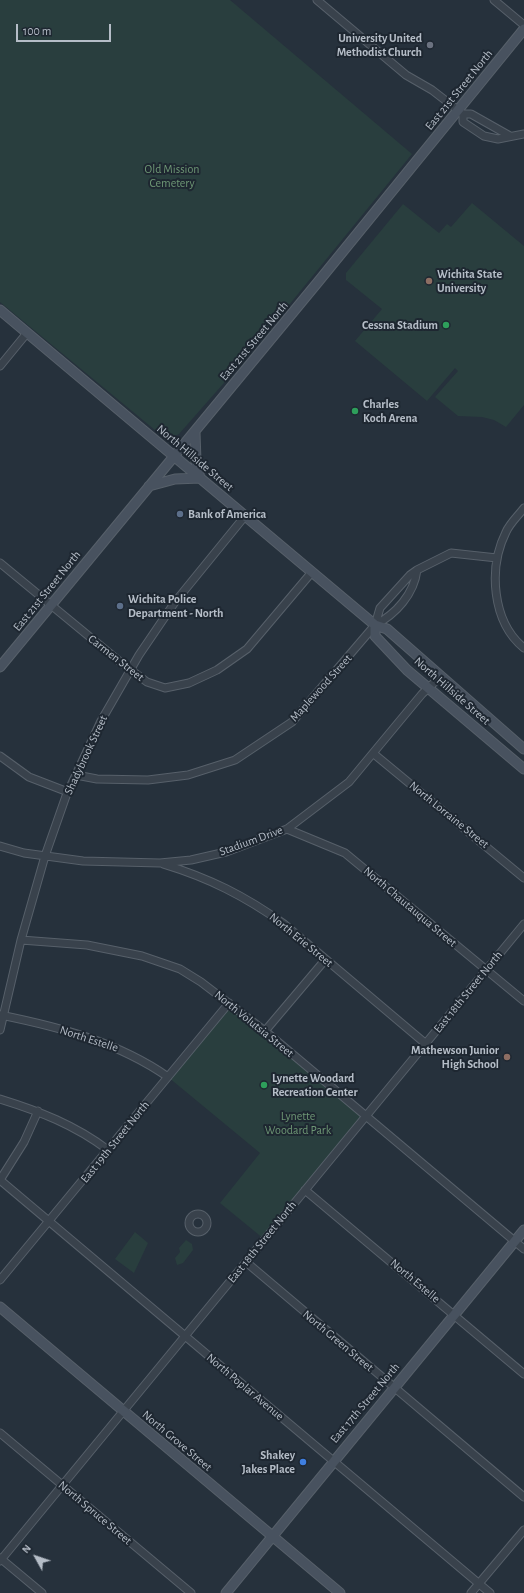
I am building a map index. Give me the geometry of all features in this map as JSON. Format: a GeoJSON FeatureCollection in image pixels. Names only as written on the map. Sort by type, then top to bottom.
{"type":"FeatureCollection","features":[{"type":"Feature","properties":{"kind":"main road","name":"East 21st Street North"},"geometry":{"type":"LineString","coordinates":[[0,667],[461,112],[524,29]]}},
{"type":"Feature","properties":{"kind":"main road","name":"North Hillside Street"},"geometry":{"type":"LineString","coordinates":[[0,310],[375,625],[387,629],[524,749]]}},
{"type":"Feature","properties":{"kind":"main road"},"geometry":{"type":"LineString","coordinates":[[149,486],[175,479],[200,478],[196,462],[194,432]]}},
{"type":"Feature","properties":{"kind":"main road","name":"North Hillside Street"},"geometry":{"type":"LineString","coordinates":[[375,625],[375,636],[407,670],[524,769]]}},
{"type":"Feature","properties":{"kind":"main road","name":"East 17th Street North"},"geometry":{"type":"LineString","coordinates":[[226,1593],[524,1230]]}},
{"type":"Feature","properties":{"kind":"main road","name":"North Grove Street"},"geometry":{"type":"LineString","coordinates":[[0,1307],[340,1593]]}},
{"type":"Feature","properties":{"kind":"street"},"geometry":{"type":"LineString","coordinates":[[317,0],[406,75],[432,90],[461,112],[471,114],[492,128],[510,136]]}},
{"type":"Feature","properties":{"kind":"street"},"geometry":{"type":"LineString","coordinates":[[494,0],[524,25]]}},
{"type":"Feature","properties":{"kind":"street"},"geometry":{"type":"LineString","coordinates":[[461,112],[464,122],[484,136],[498,139],[524,134]]}},
{"type":"Feature","properties":{"kind":"street"},"geometry":{"type":"LineString","coordinates":[[0,366],[27,333]]}},
{"type":"Feature","properties":{"kind":"street"},"geometry":{"type":"LineString","coordinates":[[524,508],[505,533],[497,558],[494,577],[500,612],[506,627],[517,642],[524,648]]}},
{"type":"Feature","properties":{"kind":"street","name":"Shadybrook Street"},"geometry":{"type":"LineString","coordinates":[[0,1030],[2,1015],[21,940],[45,856],[68,792],[101,721],[131,670],[175,602],[245,516]]}},
{"type":"Feature","properties":{"kind":"street"},"geometry":{"type":"LineString","coordinates":[[375,625],[380,608],[410,575],[417,570],[451,553],[497,558]]}},
{"type":"Feature","properties":{"kind":"street"},"geometry":{"type":"LineString","coordinates":[[0,563],[51,606]]}},
{"type":"Feature","properties":{"kind":"street"},"geometry":{"type":"LineString","coordinates":[[375,625],[389,618],[409,595],[416,582],[417,570]]}},
{"type":"Feature","properties":{"kind":"street","name":"Carmen Street"},"geometry":{"type":"LineString","coordinates":[[51,606],[147,682],[165,688],[189,683],[217,670],[247,649],[312,572]]}},
{"type":"Feature","properties":{"kind":"street","name":"Maplewood Street"},"geometry":{"type":"LineString","coordinates":[[76,775],[96,779],[148,780],[188,775],[235,760],[292,722],[375,625]]}},
{"type":"Feature","properties":{"kind":"street","name":"Stadium Drive"},"geometry":{"type":"LineString","coordinates":[[0,846],[24,853],[83,862],[160,863],[191,860],[226,852],[287,828],[349,782],[441,676]]}},
{"type":"Feature","properties":{"kind":"street","name":"North Lorraine Street"},"geometry":{"type":"LineString","coordinates":[[374,754],[524,878]]}},
{"type":"Feature","properties":{"kind":"street"},"geometry":{"type":"LineString","coordinates":[[0,756],[29,777],[68,792]]}},
{"type":"Feature","properties":{"kind":"street","name":"North Chautauqua Street"},"geometry":{"type":"LineString","coordinates":[[287,828],[345,853],[524,1001]]}},
{"type":"Feature","properties":{"kind":"street","name":"North Erie Street"},"geometry":{"type":"LineString","coordinates":[[160,863],[194,874],[229,889],[284,924],[324,960],[426,1044]]}},
{"type":"Feature","properties":{"kind":"street","name":"East 18th Street North"},"geometry":{"type":"LineString","coordinates":[[0,1559],[524,924]]}},
{"type":"Feature","properties":{"kind":"street","name":"North Volutsia Street"},"geometry":{"type":"LineString","coordinates":[[21,940],[86,946],[142,956],[180,969],[201,982],[265,1032],[524,1249]]}},
{"type":"Feature","properties":{"kind":"street"},"geometry":{"type":"LineString","coordinates":[[265,1032],[324,960]]}},
{"type":"Feature","properties":{"kind":"street","name":"East 19th Street North"},"geometry":{"type":"LineString","coordinates":[[0,1280],[229,1003]]}},
{"type":"Feature","properties":{"kind":"street","name":"North Estelle"},"geometry":{"type":"LineString","coordinates":[[2,1015],[75,1033],[107,1044],[149,1064],[168,1077]]}},
{"type":"Feature","properties":{"kind":"street"},"geometry":{"type":"LineString","coordinates":[[0,1099],[38,1111],[66,1123],[92,1138],[108,1150]]}},
{"type":"Feature","properties":{"kind":"street"},"geometry":{"type":"LineString","coordinates":[[0,1180],[24,1142],[38,1111]]}},
{"type":"Feature","properties":{"kind":"street","name":"North Poplar Avenue"},"geometry":{"type":"LineString","coordinates":[[0,1180],[490,1593]]}},
{"type":"Feature","properties":{"kind":"street","name":"North Estelle"},"geometry":{"type":"LineString","coordinates":[[305,1190],[524,1374]]}},
{"type":"Feature","properties":{"kind":"street","name":"North Green Street"},"geometry":{"type":"LineString","coordinates":[[246,1262],[524,1497]]}},
{"type":"Feature","properties":{"kind":"street","name":"North Spruce Street"},"geometry":{"type":"LineString","coordinates":[[0,1433],[191,1593]]}},
{"type":"Feature","properties":{"kind":"street"},"geometry":{"type":"LineString","coordinates":[[471,1593],[524,1530]]}},
{"type":"Feature","properties":{"kind":"street"},"geometry":{"type":"LineString","coordinates":[[0,1559],[42,1593]]}},
{"type":"Feature","properties":{"kind":"green space","name":"Old Mission Cemetery"},"geometry":{"type":"Polygon","coordinates":[[[0,0],[230,0],[412,154],[245,359],[179,434],[173,437],[161,435],[0,302],[0,0]]]}},
{"type":"Feature","properties":{"kind":"green space","name":"Cessna Stadium"},"geometry":{"type":"Polygon","coordinates":[[[472,203],[524,246],[524,405],[506,427],[494,420],[482,417],[458,416],[435,397],[458,371],[455,368],[427,401],[355,341],[382,309],[346,280],[346,273],[403,204],[439,233],[447,224],[451,227],[472,203]]]}},
{"type":"Feature","properties":{"kind":"green space","name":"Lynette Woodard Park"},"geometry":{"type":"Polygon","coordinates":[[[229,1003],[366,1116],[264,1239],[220,1203],[260,1153],[168,1077],[229,1003]]]}},
{"type":"Feature","properties":{"kind":"green space"},"geometry":{"type":"Polygon","coordinates":[[[135,1232],[148,1243],[134,1273],[115,1259],[135,1232]]]}},
{"type":"Feature","properties":{"kind":"green space"},"geometry":{"type":"Polygon","coordinates":[[[186,1240],[192,1244],[193,1250],[183,1263],[177,1265],[175,1258],[180,1252],[179,1248],[186,1240]]]}},
{"type":"Feature","properties":{"kind":"place","name":"University United Methodist Church"},"geometry":{"type":"Point","coordinates":[430,45]}},
{"type":"Feature","properties":{"kind":"place","name":"Wichita State University"},"geometry":{"type":"Point","coordinates":[429,281]}},
{"type":"Feature","properties":{"kind":"place","name":"Cessna Stadium"},"geometry":{"type":"Point","coordinates":[446,325]}},
{"type":"Feature","properties":{"kind":"place","name":"Charles Koch Arena"},"geometry":{"type":"Point","coordinates":[355,411]}},
{"type":"Feature","properties":{"kind":"place","name":"Bank of America"},"geometry":{"type":"Point","coordinates":[180,514]}},
{"type":"Feature","properties":{"kind":"place","name":"Wichita Police Department - North"},"geometry":{"type":"Point","coordinates":[120,606]}},
{"type":"Feature","properties":{"kind":"place","name":"Mathewson Junior High School"},"geometry":{"type":"Point","coordinates":[507,1057]}},
{"type":"Feature","properties":{"kind":"place","name":"Lynette Woodard Recreation Center"},"geometry":{"type":"Point","coordinates":[264,1085]}},
{"type":"Feature","properties":{"kind":"place","name":"Shakey Jakes Place"},"geometry":{"type":"Point","coordinates":[303,1462]}}]}
